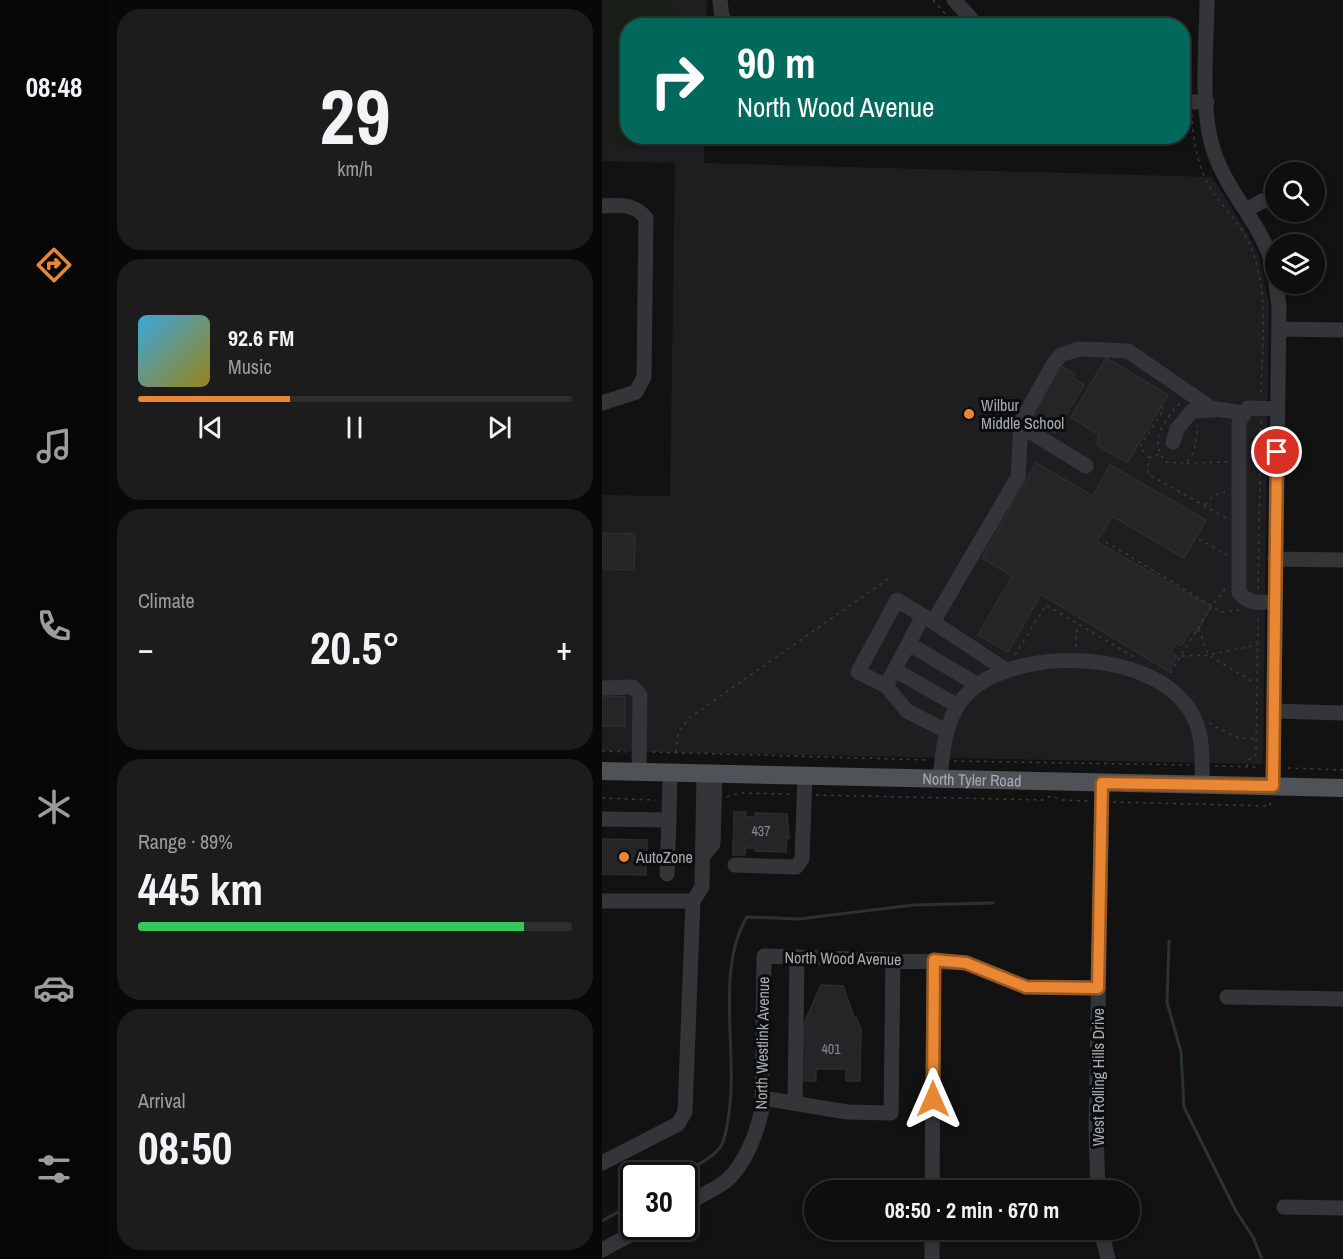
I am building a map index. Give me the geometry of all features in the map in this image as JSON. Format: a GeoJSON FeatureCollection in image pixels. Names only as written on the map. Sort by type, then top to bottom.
{"type":"FeatureCollection","features":[{"type":"Feature","properties":{"kind":"main road","name":"North Tyler Road"},"geometry":{"type":"LineString","coordinates":[[602,771],[1202,785],[1272,793],[1343,788]]}},
{"type":"Feature","properties":{"kind":"street"},"geometry":{"type":"LineString","coordinates":[[720,0],[723,18]]}},
{"type":"Feature","properties":{"kind":"street"},"geometry":{"type":"LineString","coordinates":[[954,0],[967,18]]}},
{"type":"Feature","properties":{"kind":"street"},"geometry":{"type":"LineString","coordinates":[[1207,0],[1194,102],[1210,135],[1224,177],[1247,210],[1265,245]]}},
{"type":"Feature","properties":{"kind":"street"},"geometry":{"type":"LineString","coordinates":[[1247,210],[1265,201]]}},
{"type":"Feature","properties":{"kind":"street"},"geometry":{"type":"LineString","coordinates":[[602,206],[624,205],[639,209],[646,218],[644,377],[635,392],[602,403]]}},
{"type":"Feature","properties":{"kind":"street"},"geometry":{"type":"LineString","coordinates":[[1272,793],[1279,329],[1277,294]]}},
{"type":"Feature","properties":{"kind":"street"},"geometry":{"type":"LineString","coordinates":[[1279,329],[1343,330]]}},
{"type":"Feature","properties":{"kind":"street"},"geometry":{"type":"LineString","coordinates":[[886,686],[909,644],[928,619],[1018,477],[1021,426],[1026,411],[1061,356],[1079,349],[1128,351],[1200,402],[1217,410]]}},
{"type":"Feature","properties":{"kind":"street"},"geometry":{"type":"LineString","coordinates":[[1275,602],[1255,607],[1234,594],[1239,422],[1248,408],[1278,409]]}},
{"type":"Feature","properties":{"kind":"street"},"geometry":{"type":"LineString","coordinates":[[1173,442],[1177,429],[1192,411],[1217,410],[1243,413]]}},
{"type":"Feature","properties":{"kind":"street"},"geometry":{"type":"LineString","coordinates":[[1021,426],[1086,466]]}},
{"type":"Feature","properties":{"kind":"street"},"geometry":{"type":"LineString","coordinates":[[1276,559],[1343,560]]}},
{"type":"Feature","properties":{"kind":"street"},"geometry":{"type":"LineString","coordinates":[[946,731],[907,711],[886,686],[858,672],[897,600],[1006,670]]}},
{"type":"Feature","properties":{"kind":"street"},"geometry":{"type":"LineString","coordinates":[[909,644],[978,685]]}},
{"type":"Feature","properties":{"kind":"street"},"geometry":{"type":"LineString","coordinates":[[940,779],[946,731],[958,706],[978,685],[1006,670],[1065,661],[1099,663],[1147,673],[1169,687],[1189,707],[1196,719],[1202,765],[1202,785]]}},
{"type":"Feature","properties":{"kind":"street"},"geometry":{"type":"LineString","coordinates":[[895,669],[958,706]]}},
{"type":"Feature","properties":{"kind":"street"},"geometry":{"type":"LineString","coordinates":[[602,688],[633,687],[640,695],[639,772]]}},
{"type":"Feature","properties":{"kind":"street"},"geometry":{"type":"LineString","coordinates":[[1274,711],[1343,713]]}},
{"type":"Feature","properties":{"kind":"street"},"geometry":{"type":"LineString","coordinates":[[668,874],[670,772]]}},
{"type":"Feature","properties":{"kind":"street"},"geometry":{"type":"LineString","coordinates":[[703,856],[713,844],[714,802],[709,773]]}},
{"type":"Feature","properties":{"kind":"street"},"geometry":{"type":"LineString","coordinates":[[602,1163],[678,1124],[685,1112],[693,902],[702,886],[709,773]]}},
{"type":"Feature","properties":{"kind":"street"},"geometry":{"type":"LineString","coordinates":[[735,865],[796,867],[802,859],[805,776]]}},
{"type":"Feature","properties":{"kind":"street","name":"West Rolling Hills Drive"},"geometry":{"type":"LineString","coordinates":[[1098,1180],[1098,988],[1102,783]]}},
{"type":"Feature","properties":{"kind":"street"},"geometry":{"type":"LineString","coordinates":[[602,819],[669,820]]}},
{"type":"Feature","properties":{"kind":"street"},"geometry":{"type":"LineString","coordinates":[[602,901],[693,902]]}},
{"type":"Feature","properties":{"kind":"street","name":"North Wood Avenue"},"geometry":{"type":"LineString","coordinates":[[764,956],[934,960],[966,963],[1026,987],[1098,988]]}},
{"type":"Feature","properties":{"kind":"street","name":"North Westlink Avenue"},"geometry":{"type":"LineString","coordinates":[[698,1197],[726,1181],[742,1162],[760,1122],[764,956]]}},
{"type":"Feature","properties":{"kind":"street"},"geometry":{"type":"LineString","coordinates":[[795,1103],[797,957]]}},
{"type":"Feature","properties":{"kind":"street"},"geometry":{"type":"LineString","coordinates":[[762,1098],[847,1112],[891,1113],[893,960]]}},
{"type":"Feature","properties":{"kind":"street"},"geometry":{"type":"LineString","coordinates":[[932,1180],[934,960]]}},
{"type":"Feature","properties":{"kind":"street"},"geometry":{"type":"LineString","coordinates":[[1227,997],[1343,999]]}},
{"type":"Feature","properties":{"kind":"street"},"geometry":{"type":"LineString","coordinates":[[1284,1207],[1343,1208]]}},
{"type":"Feature","properties":{"kind":"street"},"geometry":{"type":"LineString","coordinates":[[602,1250],[621,1240]]}},
{"type":"Feature","properties":{"kind":"street"},"geometry":{"type":"LineString","coordinates":[[932,1240],[932,1259]]}},
{"type":"Feature","properties":{"kind":"street"},"geometry":{"type":"LineString","coordinates":[[1103,1240],[1108,1259]]}},
{"type":"Feature","properties":{"kind":"path"},"geometry":{"type":"LineString","coordinates":[[933,0],[949,18]]}},
{"type":"Feature","properties":{"kind":"path"},"geometry":{"type":"LineString","coordinates":[[1194,102],[1192,120],[1200,162],[1210,188],[1249,244],[1260,275],[1264,317],[1255,607],[1258,612],[1256,755],[1248,760],[1247,767]]}},
{"type":"Feature","properties":{"kind":"path"},"geometry":{"type":"LineString","coordinates":[[1200,402],[1176,406],[1158,435],[1157,450],[1165,462],[1231,462]]}},
{"type":"Feature","properties":{"kind":"path"},"geometry":{"type":"LineString","coordinates":[[1161,407],[1171,413]]}},
{"type":"Feature","properties":{"kind":"path"},"geometry":{"type":"LineString","coordinates":[[1164,410],[1140,447],[1149,458],[1148,474],[1229,520],[1230,511]]}},
{"type":"Feature","properties":{"kind":"path"},"geometry":{"type":"LineString","coordinates":[[1186,463],[1194,452],[1196,431],[1203,420]]}},
{"type":"Feature","properties":{"kind":"path"},"geometry":{"type":"LineString","coordinates":[[1149,458],[1160,454]]}},
{"type":"Feature","properties":{"kind":"path"},"geometry":{"type":"LineString","coordinates":[[1204,506],[1214,495],[1230,491]]}},
{"type":"Feature","properties":{"kind":"path"},"geometry":{"type":"LineString","coordinates":[[1199,539],[1228,556]]}},
{"type":"Feature","properties":{"kind":"path"},"geometry":{"type":"LineString","coordinates":[[1106,542],[1212,606],[1222,612],[1243,610],[1234,594],[1212,606],[1168,677]]}},
{"type":"Feature","properties":{"kind":"path"},"geometry":{"type":"LineString","coordinates":[[676,753],[678,734],[689,718],[888,579]]}},
{"type":"Feature","properties":{"kind":"path"},"geometry":{"type":"LineString","coordinates":[[1075,654],[1077,623]]}},
{"type":"Feature","properties":{"kind":"path"},"geometry":{"type":"LineString","coordinates":[[1199,628],[1208,656],[1257,684]]}},
{"type":"Feature","properties":{"kind":"path"},"geometry":{"type":"LineString","coordinates":[[1181,656],[1208,656],[1257,644]]}},
{"type":"Feature","properties":{"kind":"path"},"geometry":{"type":"LineString","coordinates":[[602,751],[1256,767]]}},
{"type":"Feature","properties":{"kind":"path"},"geometry":{"type":"LineString","coordinates":[[1288,768],[1343,770]]}},
{"type":"Feature","properties":{"kind":"path"},"geometry":{"type":"LineString","coordinates":[[714,802],[722,802],[728,796],[740,794],[804,794],[1043,800],[1051,796],[1062,800],[1270,806],[1272,793]]}},
{"type":"Feature","properties":{"kind":"path"},"geometry":{"type":"LineString","coordinates":[[602,798],[669,801]]}},
{"type":"Feature","properties":{"kind":"shaded area","name":"Wilbur Middle School"},"geometry":{"type":"Polygon","coordinates":[[[602,0],[707,0],[706,18],[620,18],[620,144],[704,144],[704,163],[1212,177],[1244,227],[1258,254],[1265,294],[1267,294],[1269,303],[1263,764],[602,751],[602,495],[670,496],[675,163],[602,161],[602,0]]]}},
{"type":"Feature","properties":{"kind":"shaded area"},"geometry":{"type":"Polygon","coordinates":[[[602,0],[674,0],[674,18],[620,18],[620,144],[667,144],[664,147],[602,145],[602,0]]]}},
{"type":"Feature","properties":{"kind":"building"},"geometry":{"type":"Polygon","coordinates":[[[1106,358],[1168,395],[1127,463],[1097,445],[1099,435],[1071,417],[1106,358]]]}},
{"type":"Feature","properties":{"kind":"building"},"geometry":{"type":"Polygon","coordinates":[[[1059,365],[1075,374],[1073,378],[1084,385],[1055,433],[1029,417],[1059,365]]]}},
{"type":"Feature","properties":{"kind":"building"},"geometry":{"type":"Polygon","coordinates":[[[1036,463],[1093,496],[1110,465],[1206,520],[1184,558],[1112,516],[1097,542],[1211,607],[1197,632],[1191,629],[1181,645],[1176,643],[1171,652],[1177,656],[1168,671],[1041,594],[1008,652],[978,635],[1012,576],[982,558],[1036,463]]]}},
{"type":"Feature","properties":{"kind":"building"},"geometry":{"type":"Polygon","coordinates":[[[602,533],[635,534],[634,570],[602,569],[602,533]]]}},
{"type":"Feature","properties":{"kind":"building"},"geometry":{"type":"Polygon","coordinates":[[[602,696],[625,697],[625,726],[602,726],[602,696]]]}},
{"type":"Feature","properties":{"kind":"building"},"geometry":{"type":"Polygon","coordinates":[[[734,812],[746,812],[746,817],[755,817],[755,813],[787,814],[789,838],[787,838],[786,852],[755,851],[755,848],[745,848],[745,855],[733,855],[734,812]]]}},
{"type":"Feature","properties":{"kind":"building","name":"AutoZone"},"geometry":{"type":"Polygon","coordinates":[[[602,839],[647,840],[646,875],[602,874],[602,839]]]}},
{"type":"Feature","properties":{"kind":"building"},"geometry":{"type":"Polygon","coordinates":[[[821,985],[843,986],[854,1017],[861,1029],[860,1081],[846,1081],[846,1069],[816,1069],[816,1081],[802,1081],[802,1028],[821,985]]]}},
{"type":"Feature","properties":{"kind":"waterway"},"geometry":{"type":"LineString","coordinates":[[698,1165],[714,1154],[722,1144],[729,1116],[731,1089],[729,1012],[732,961],[737,938],[747,917],[799,919],[913,905],[993,903]]}},
{"type":"Feature","properties":{"kind":"waterway"},"geometry":{"type":"LineString","coordinates":[[1169,941],[1167,1002],[1181,1052],[1184,1107],[1236,1211],[1253,1237],[1262,1259]]}},
{"type":"Feature","properties":{"kind":"waterway"},"geometry":{"type":"LineString","coordinates":[[602,1221],[620,1211]]}},
{"type":"Feature","properties":{"kind":"place","name":"Wilbur Middle School"},"geometry":{"type":"Point","coordinates":[969,414]}},
{"type":"Feature","properties":{"kind":"place","name":"AutoZone"},"geometry":{"type":"Point","coordinates":[624,857]}},
{"type":"Feature","properties":{"kind":"route"},"geometry":{"type":"LineString","coordinates":[[933,1099],[934,960],[966,963],[1026,987],[1098,988],[1102,783],[1273,786],[1277,452]]}}]}
